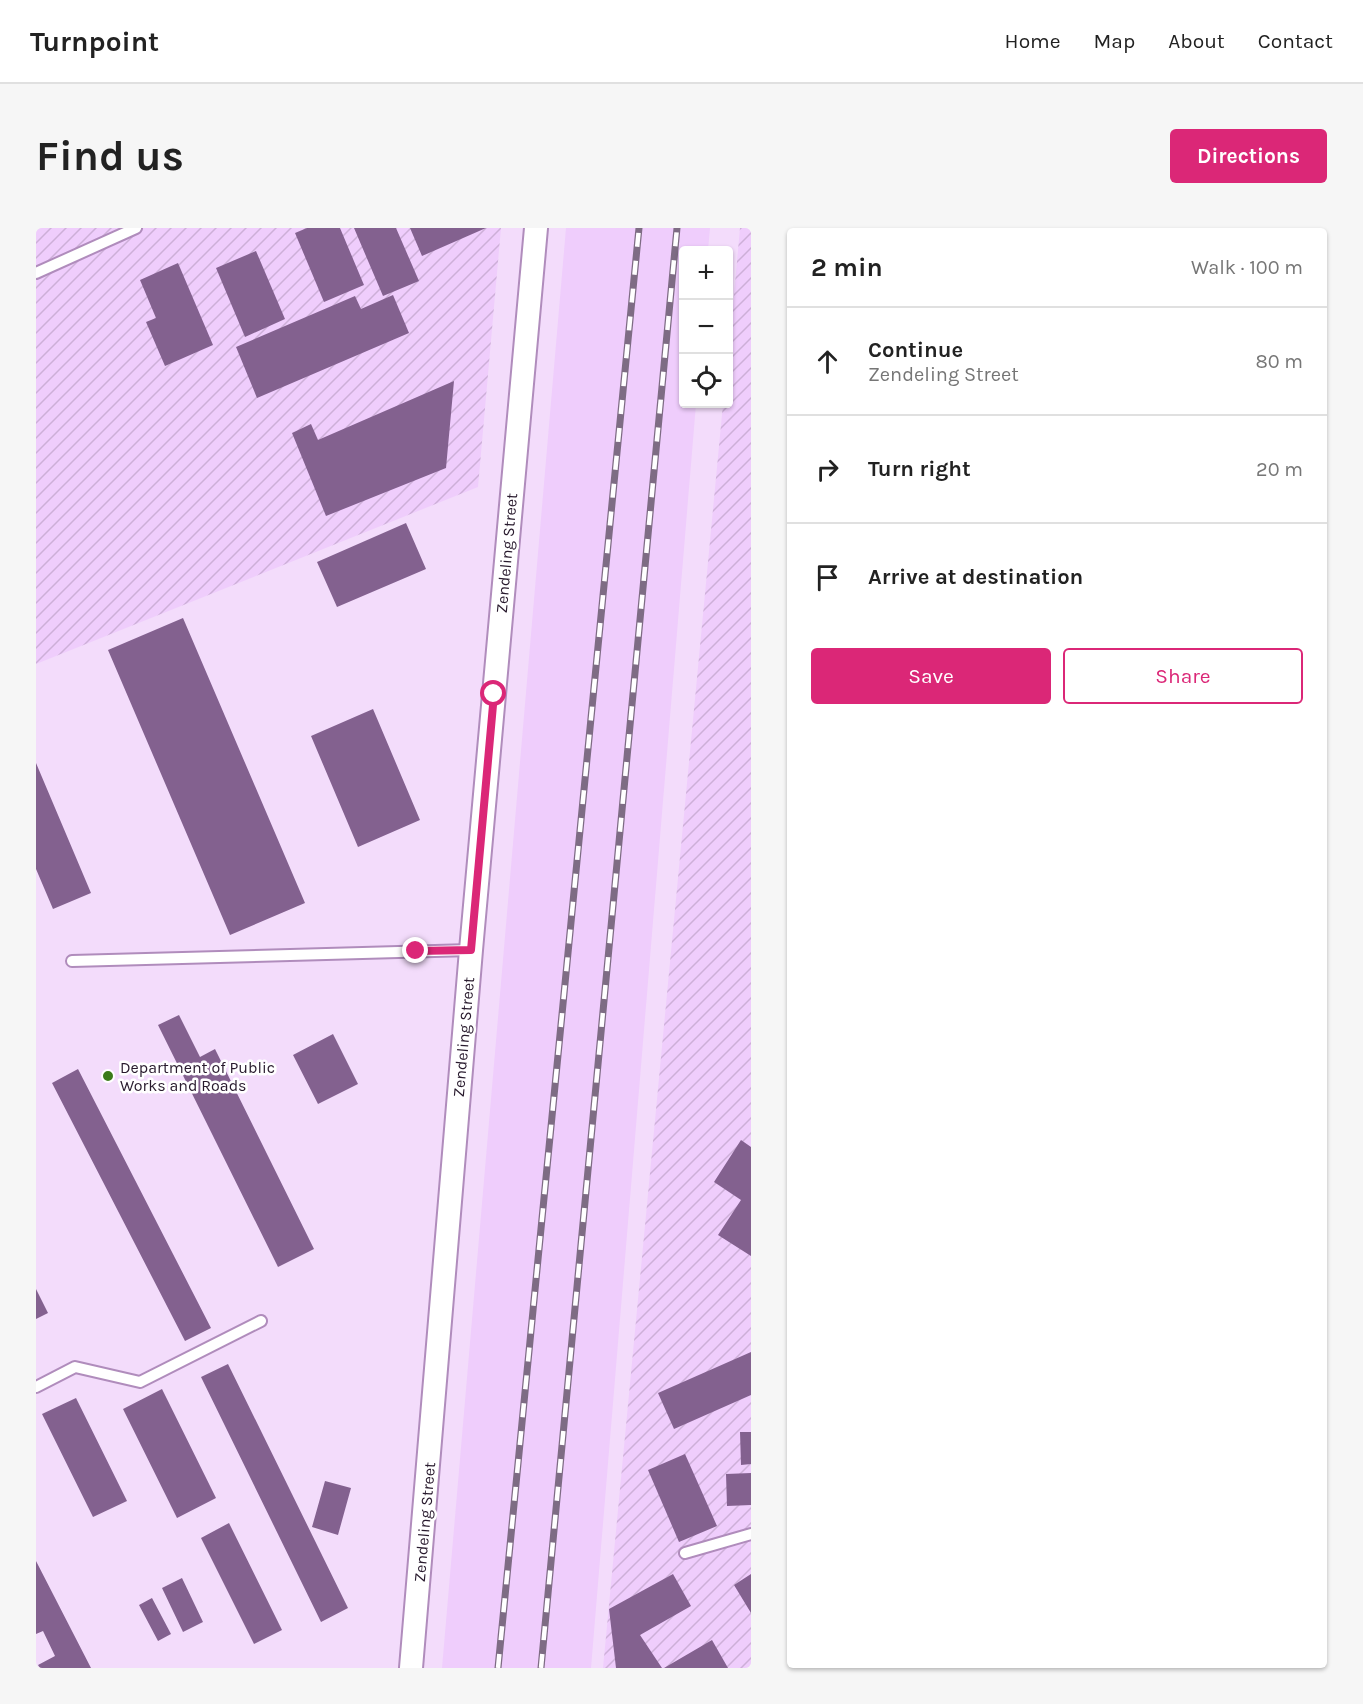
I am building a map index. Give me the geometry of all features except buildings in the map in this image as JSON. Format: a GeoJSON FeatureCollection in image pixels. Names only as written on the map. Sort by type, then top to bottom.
{"type":"FeatureCollection","features":[{"type":"Feature","properties":{"kind":"street","name":"Zendeling Street"},"geometry":{"type":"LineString","coordinates":[[411,1668],[471,950],[536,228]]}},
{"type":"Feature","properties":{"kind":"lane"},"geometry":{"type":"LineString","coordinates":[[36,273],[136,228]]}},
{"type":"Feature","properties":{"kind":"lane"},"geometry":{"type":"LineString","coordinates":[[72,961],[471,950]]}},
{"type":"Feature","properties":{"kind":"lane"},"geometry":{"type":"LineString","coordinates":[[36,1387],[75,1367],[140,1382],[261,1321]]}},
{"type":"Feature","properties":{"kind":"lane"},"geometry":{"type":"LineString","coordinates":[[685,1553],[751,1534]]}},
{"type":"Feature","properties":{"kind":"shaded area"},"geometry":{"type":"Polygon","coordinates":[[[36,228],[501,228],[478,487],[36,664],[36,228]]]}},
{"type":"Feature","properties":{"kind":"shaded area"},"geometry":{"type":"Polygon","coordinates":[[[566,228],[710,228],[708,246],[679,246],[679,408],[696,408],[591,1668],[442,1668],[566,228]]]}},
{"type":"Feature","properties":{"kind":"shaded area"},"geometry":{"type":"Polygon","coordinates":[[[740,228],[751,228],[751,1668],[603,1668],[723,408],[733,408],[733,306],[740,228]]]}},
{"type":"Feature","properties":{"kind":"railway"},"geometry":{"type":"LineString","coordinates":[[498,1668],[639,228]]}},
{"type":"Feature","properties":{"kind":"railway"},"geometry":{"type":"LineString","coordinates":[[541,1668],[677,228]]}},
{"type":"Feature","properties":{"kind":"place","name":"Department of Public Works and Roads"},"geometry":{"type":"Point","coordinates":[108,1076]}},
{"type":"Feature","properties":{"kind":"route"},"geometry":{"type":"LineString","coordinates":[[416,951],[471,950],[494,694]]}}]}
